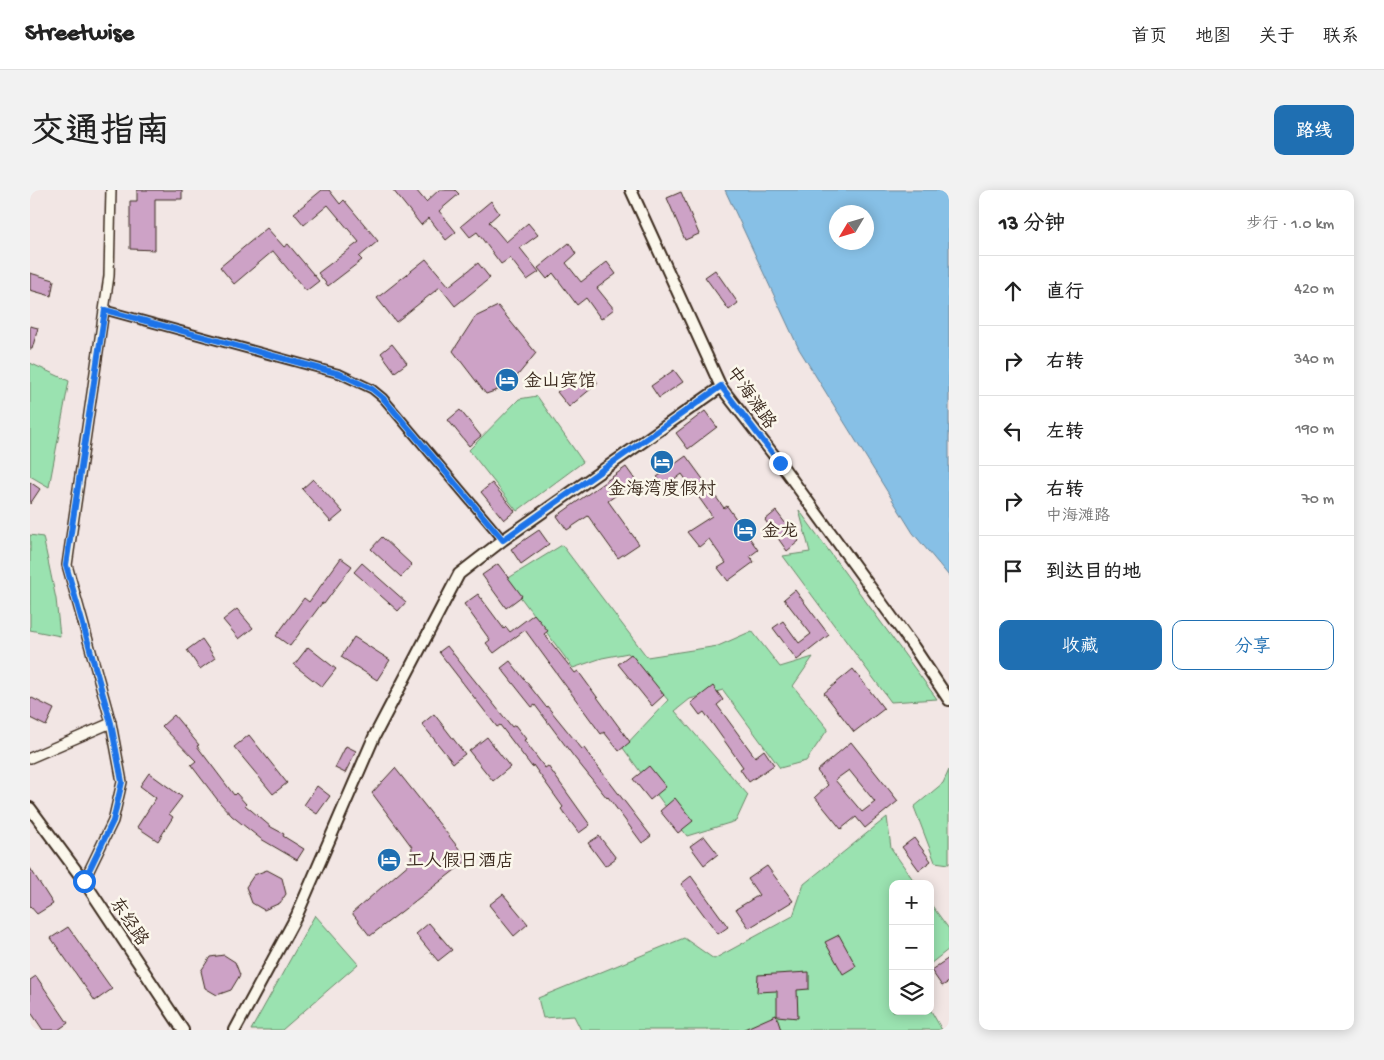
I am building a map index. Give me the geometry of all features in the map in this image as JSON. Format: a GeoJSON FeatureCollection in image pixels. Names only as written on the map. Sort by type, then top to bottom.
{"type":"FeatureCollection","features":[{"type":"Feature","properties":{"kind":"main road","name":"中海滩路"},"geometry":{"type":"LineString","coordinates":[[631,190],[721,386],[780,463],[913,646],[949,700]]}},
{"type":"Feature","properties":{"kind":"main road"},"geometry":{"type":"LineString","coordinates":[[235,1030],[297,915],[374,737],[459,574],[503,540],[721,386]]}},
{"type":"Feature","properties":{"kind":"main road","name":"东经路"},"geometry":{"type":"LineString","coordinates":[[30,808],[84,881],[183,1030]]}},
{"type":"Feature","properties":{"kind":"street"},"geometry":{"type":"LineString","coordinates":[[84,881],[113,821],[122,782],[111,723],[66,565],[105,310],[109,276],[111,190]]}},
{"type":"Feature","properties":{"kind":"street"},"geometry":{"type":"LineString","coordinates":[[105,310],[340,374],[372,389],[383,398],[503,540]]}},
{"type":"Feature","properties":{"kind":"street"},"geometry":{"type":"LineString","coordinates":[[30,758],[111,723]]}},
{"type":"Feature","properties":{"kind":"green space"},"geometry":{"type":"Polygon","coordinates":[[[30,363],[69,381],[49,487],[30,476],[30,363]]]}},
{"type":"Feature","properties":{"kind":"green space"},"geometry":{"type":"Polygon","coordinates":[[[537,396],[583,462],[517,511],[469,450],[519,399],[537,396]]]}},
{"type":"Feature","properties":{"kind":"green space"},"geometry":{"type":"Polygon","coordinates":[[[799,510],[937,699],[891,702],[783,556],[810,552],[799,510]]]}},
{"type":"Feature","properties":{"kind":"green space"},"geometry":{"type":"Polygon","coordinates":[[[30,535],[43,537],[56,599],[60,636],[30,630],[30,535]]]}},
{"type":"Feature","properties":{"kind":"green space"},"geometry":{"type":"Polygon","coordinates":[[[562,545],[647,657],[718,646],[752,631],[780,667],[813,657],[793,686],[828,729],[806,761],[780,768],[723,690],[690,699],[675,711],[748,795],[736,821],[687,836],[623,748],[668,700],[628,653],[602,658],[573,668],[507,579],[562,545]]]}},
{"type":"Feature","properties":{"kind":"green space"},"geometry":{"type":"Polygon","coordinates":[[[949,770],[949,864],[935,862],[914,807],[943,783],[949,770]]]}},
{"type":"Feature","properties":{"kind":"green space"},"geometry":{"type":"Polygon","coordinates":[[[887,817],[891,848],[913,880],[889,880],[889,1015],[933,1015],[942,1030],[581,1030],[574,1016],[543,1018],[538,998],[684,938],[714,959],[793,916],[804,884],[887,817]]]}},
{"type":"Feature","properties":{"kind":"green space"},"geometry":{"type":"Polygon","coordinates":[[[934,908],[949,929],[949,949],[934,961],[934,908]]]}},
{"type":"Feature","properties":{"kind":"green space"},"geometry":{"type":"Polygon","coordinates":[[[315,915],[358,964],[282,1030],[251,1030],[315,915]]]}},
{"type":"Feature","properties":{"kind":"water"},"geometry":{"type":"Polygon","coordinates":[[[725,190],[949,190],[949,576],[913,533],[799,349],[725,190]]]}},
{"type":"Feature","properties":{"kind":"building"},"geometry":{"type":"Polygon","coordinates":[[[137,190],[182,190],[182,199],[155,199],[155,250],[130,249],[130,201],[137,201],[137,190]]]}},
{"type":"Feature","properties":{"kind":"building"},"geometry":{"type":"Polygon","coordinates":[[[322,190],[329,190],[340,204],[344,200],[378,241],[359,257],[362,260],[328,286],[318,273],[359,242],[328,205],[304,225],[294,213],[322,190]]]}},
{"type":"Feature","properties":{"kind":"building"},"geometry":{"type":"Polygon","coordinates":[[[393,190],[416,190],[426,202],[439,190],[455,190],[459,194],[439,211],[456,232],[446,240],[429,218],[421,225],[393,190]]]}},
{"type":"Feature","properties":{"kind":"building"},"geometry":{"type":"Polygon","coordinates":[[[681,192],[699,234],[685,240],[667,198],[681,192]]]}},
{"type":"Feature","properties":{"kind":"building"},"geometry":{"type":"Polygon","coordinates":[[[491,201],[499,213],[489,222],[506,242],[528,223],[538,235],[520,248],[539,272],[527,280],[510,258],[501,264],[477,232],[470,237],[461,226],[491,201]]]}},
{"type":"Feature","properties":{"kind":"building"},"geometry":{"type":"Polygon","coordinates":[[[267,228],[284,247],[288,244],[319,281],[306,291],[273,251],[234,284],[220,267],[267,228]]]}},
{"type":"Feature","properties":{"kind":"building"},"geometry":{"type":"Polygon","coordinates":[[[569,243],[576,254],[566,263],[581,282],[607,262],[616,274],[597,288],[614,309],[601,319],[586,298],[577,305],[553,273],[547,279],[538,268],[569,243]]]}},
{"type":"Feature","properties":{"kind":"building"},"geometry":{"type":"Polygon","coordinates":[[[426,259],[449,286],[478,263],[490,278],[455,306],[440,287],[396,322],[377,298],[426,259]]]}},
{"type":"Feature","properties":{"kind":"building"},"geometry":{"type":"Polygon","coordinates":[[[715,270],[738,303],[729,310],[705,277],[715,270]]]}},
{"type":"Feature","properties":{"kind":"building"},"geometry":{"type":"Polygon","coordinates":[[[30,273],[54,280],[51,296],[30,290],[30,273]]]}},
{"type":"Feature","properties":{"kind":"building"},"geometry":{"type":"Polygon","coordinates":[[[498,306],[536,353],[509,386],[486,394],[453,351],[475,317],[498,306]]]}},
{"type":"Feature","properties":{"kind":"building"},"geometry":{"type":"Polygon","coordinates":[[[30,326],[38,328],[32,349],[30,349],[30,326]]]}},
{"type":"Feature","properties":{"kind":"building"},"geometry":{"type":"Polygon","coordinates":[[[392,344],[407,363],[395,372],[381,353],[392,344]]]}},
{"type":"Feature","properties":{"kind":"building"},"geometry":{"type":"Polygon","coordinates":[[[586,369],[598,383],[569,407],[557,392],[586,369]]]}},
{"type":"Feature","properties":{"kind":"building"},"geometry":{"type":"Polygon","coordinates":[[[674,370],[683,382],[659,398],[651,386],[674,370]]]}},
{"type":"Feature","properties":{"kind":"building"},"geometry":{"type":"Polygon","coordinates":[[[460,410],[481,436],[469,446],[448,420],[460,410]]]}},
{"type":"Feature","properties":{"kind":"building"},"geometry":{"type":"Polygon","coordinates":[[[705,411],[717,427],[688,449],[676,433],[705,411]]]}},
{"type":"Feature","properties":{"kind":"building"},"geometry":{"type":"Polygon","coordinates":[[[686,456],[724,508],[727,506],[758,550],[750,556],[754,562],[728,581],[718,568],[726,563],[709,539],[699,547],[687,532],[712,516],[682,474],[665,487],[657,477],[686,456]]]}},
{"type":"Feature","properties":{"kind":"building"},"geometry":{"type":"Polygon","coordinates":[[[626,467],[636,481],[608,501],[639,544],[618,558],[588,516],[567,530],[557,516],[626,467]]]}},
{"type":"Feature","properties":{"kind":"building"},"geometry":{"type":"Polygon","coordinates":[[[313,479],[343,512],[331,522],[302,489],[313,479]]]}},
{"type":"Feature","properties":{"kind":"building"},"geometry":{"type":"Polygon","coordinates":[[[30,482],[40,489],[30,504],[30,482]]]}},
{"type":"Feature","properties":{"kind":"building"},"geometry":{"type":"Polygon","coordinates":[[[492,483],[515,511],[504,520],[481,492],[492,483]]]}},
{"type":"Feature","properties":{"kind":"building"},"geometry":{"type":"Polygon","coordinates":[[[776,511],[799,541],[787,551],[765,520],[776,511]]]}},
{"type":"Feature","properties":{"kind":"building"},"geometry":{"type":"Polygon","coordinates":[[[539,530],[549,544],[521,564],[511,549],[539,530]]]}},
{"type":"Feature","properties":{"kind":"building"},"geometry":{"type":"Polygon","coordinates":[[[382,537],[412,565],[401,577],[371,549],[382,537]]]}},
{"type":"Feature","properties":{"kind":"building"},"geometry":{"type":"Polygon","coordinates":[[[341,558],[352,566],[290,646],[276,636],[304,598],[309,602],[341,558]]]}},
{"type":"Feature","properties":{"kind":"building"},"geometry":{"type":"Polygon","coordinates":[[[362,563],[406,602],[398,611],[354,572],[362,563]]]}},
{"type":"Feature","properties":{"kind":"building"},"geometry":{"type":"Polygon","coordinates":[[[498,564],[522,596],[506,608],[482,575],[498,564]]]}},
{"type":"Feature","properties":{"kind":"building"},"geometry":{"type":"Polygon","coordinates":[[[795,590],[829,635],[797,660],[773,628],[783,621],[799,643],[811,634],[784,599],[795,590]]]}},
{"type":"Feature","properties":{"kind":"building"},"geometry":{"type":"Polygon","coordinates":[[[478,594],[504,629],[506,627],[510,632],[534,614],[548,631],[544,634],[575,673],[578,671],[630,742],[619,751],[604,732],[601,734],[525,630],[494,653],[486,643],[490,640],[464,604],[478,594]]]}},
{"type":"Feature","properties":{"kind":"building"},"geometry":{"type":"Polygon","coordinates":[[[237,609],[253,628],[239,639],[223,620],[237,609]]]}},
{"type":"Feature","properties":{"kind":"building"},"geometry":{"type":"Polygon","coordinates":[[[354,637],[390,660],[377,680],[341,657],[354,637]]]}},
{"type":"Feature","properties":{"kind":"building"},"geometry":{"type":"Polygon","coordinates":[[[202,639],[215,658],[200,669],[187,650],[202,639]]]}},
{"type":"Feature","properties":{"kind":"building"},"geometry":{"type":"Polygon","coordinates":[[[447,646],[512,727],[515,725],[545,768],[548,766],[590,825],[579,833],[533,765],[532,767],[500,725],[497,727],[439,652],[447,646]]]}},
{"type":"Feature","properties":{"kind":"building"},"geometry":{"type":"Polygon","coordinates":[[[308,647],[336,669],[322,687],[294,665],[308,647]]]}},
{"type":"Feature","properties":{"kind":"building"},"geometry":{"type":"Polygon","coordinates":[[[631,654],[664,695],[652,706],[618,664],[631,654]]]}},
{"type":"Feature","properties":{"kind":"building"},"geometry":{"type":"Polygon","coordinates":[[[510,661],[546,707],[582,749],[584,748],[651,836],[642,843],[535,705],[532,707],[501,668],[510,661]]]}},
{"type":"Feature","properties":{"kind":"building"},"geometry":{"type":"Polygon","coordinates":[[[853,669],[884,709],[854,732],[824,693],[853,669]]]}},
{"type":"Feature","properties":{"kind":"building"},"geometry":{"type":"Polygon","coordinates":[[[713,686],[723,700],[717,705],[755,757],[764,750],[774,765],[749,782],[740,769],[743,767],[704,712],[700,715],[691,703],[713,686]]]}},
{"type":"Feature","properties":{"kind":"building"},"geometry":{"type":"Polygon","coordinates":[[[30,697],[54,709],[46,726],[30,718],[30,697]]]}},
{"type":"Feature","properties":{"kind":"building"},"geometry":{"type":"Polygon","coordinates":[[[434,714],[465,754],[453,763],[422,724],[434,714]]]}},
{"type":"Feature","properties":{"kind":"building"},"geometry":{"type":"Polygon","coordinates":[[[174,715],[199,745],[197,746],[234,795],[236,793],[245,805],[271,827],[304,849],[297,860],[261,839],[232,816],[220,803],[191,765],[196,761],[162,726],[174,715]]]}},
{"type":"Feature","properties":{"kind":"building"},"geometry":{"type":"Polygon","coordinates":[[[249,735],[287,783],[273,794],[234,747],[249,735]]]}},
{"type":"Feature","properties":{"kind":"building"},"geometry":{"type":"Polygon","coordinates":[[[487,737],[510,767],[493,781],[469,751],[487,737]]]}},
{"type":"Feature","properties":{"kind":"building"},"geometry":{"type":"Polygon","coordinates":[[[851,742],[898,801],[865,828],[856,817],[841,829],[815,797],[828,785],[817,771],[851,742]],[[849,770],[835,780],[862,812],[875,802],[849,770]]]}},
{"type":"Feature","properties":{"kind":"building"},"geometry":{"type":"Polygon","coordinates":[[[346,746],[356,751],[345,773],[335,768],[346,746]]]}},
{"type":"Feature","properties":{"kind":"building"},"geometry":{"type":"Polygon","coordinates":[[[649,766],[666,787],[650,800],[633,779],[649,766]]]}},
{"type":"Feature","properties":{"kind":"building"},"geometry":{"type":"Polygon","coordinates":[[[395,768],[468,860],[370,936],[352,913],[411,862],[412,847],[372,793],[395,768]]]}},
{"type":"Feature","properties":{"kind":"building"},"geometry":{"type":"Polygon","coordinates":[[[149,773],[182,797],[169,814],[173,817],[158,841],[137,827],[156,798],[140,786],[149,773]]]}},
{"type":"Feature","properties":{"kind":"building"},"geometry":{"type":"Polygon","coordinates":[[[317,786],[330,796],[317,814],[304,805],[317,786]]]}},
{"type":"Feature","properties":{"kind":"building"},"geometry":{"type":"Polygon","coordinates":[[[675,798],[693,821],[678,833],[660,811],[675,798]]]}},
{"type":"Feature","properties":{"kind":"building"},"geometry":{"type":"Polygon","coordinates":[[[599,836],[616,858],[605,866],[588,843],[599,836]]]}},
{"type":"Feature","properties":{"kind":"building"},"geometry":{"type":"Polygon","coordinates":[[[704,836],[718,854],[704,865],[690,846],[704,836]]]}},
{"type":"Feature","properties":{"kind":"building"},"geometry":{"type":"Polygon","coordinates":[[[914,838],[931,861],[919,870],[902,847],[914,838]]]}},
{"type":"Feature","properties":{"kind":"building"},"geometry":{"type":"Polygon","coordinates":[[[767,866],[793,901],[749,928],[736,909],[759,895],[748,879],[767,866]]]}},
{"type":"Feature","properties":{"kind":"building"},"geometry":{"type":"Polygon","coordinates":[[[30,868],[53,904],[37,914],[30,906],[30,868]]]}},
{"type":"Feature","properties":{"kind":"building"},"geometry":{"type":"Polygon","coordinates":[[[267,870],[282,878],[286,894],[280,903],[264,910],[252,903],[246,887],[254,875],[267,870]]]}},
{"type":"Feature","properties":{"kind":"building"},"geometry":{"type":"Polygon","coordinates":[[[691,876],[728,927],[718,934],[681,884],[691,876]]]}},
{"type":"Feature","properties":{"kind":"building"},"geometry":{"type":"Polygon","coordinates":[[[503,894],[528,924],[514,936],[489,905],[503,894]]]}},
{"type":"Feature","properties":{"kind":"building"},"geometry":{"type":"Polygon","coordinates":[[[429,923],[452,950],[438,961],[416,934],[429,923]]]}},
{"type":"Feature","properties":{"kind":"building"},"geometry":{"type":"Polygon","coordinates":[[[68,927],[112,989],[95,1001],[51,938],[68,927]]]}},
{"type":"Feature","properties":{"kind":"building"},"geometry":{"type":"Polygon","coordinates":[[[839,935],[856,966],[843,974],[825,942],[839,935]]]}},
{"type":"Feature","properties":{"kind":"building"},"geometry":{"type":"Polygon","coordinates":[[[224,955],[235,962],[240,975],[231,990],[217,995],[205,988],[201,971],[210,957],[224,955]]]}},
{"type":"Feature","properties":{"kind":"building"},"geometry":{"type":"Polygon","coordinates":[[[949,958],[949,982],[942,986],[934,974],[934,968],[949,958]]]}},
{"type":"Feature","properties":{"kind":"building"},"geometry":{"type":"Polygon","coordinates":[[[809,972],[809,989],[797,990],[798,1018],[777,1016],[777,991],[757,992],[758,975],[809,972]]]}},
{"type":"Feature","properties":{"kind":"building"},"geometry":{"type":"Polygon","coordinates":[[[36,976],[68,1023],[58,1030],[43,1030],[30,1011],[30,980],[36,976]]]}},
{"type":"Feature","properties":{"kind":"building"},"geometry":{"type":"Polygon","coordinates":[[[776,1015],[781,1030],[742,1030],[776,1015]]]}},
{"type":"Feature","properties":{"kind":"place","name":"金山宾馆"},"geometry":{"type":"Point","coordinates":[507,380]}},
{"type":"Feature","properties":{"kind":"place","name":"金海湾度假村"},"geometry":{"type":"Point","coordinates":[662,462]}},
{"type":"Feature","properties":{"kind":"place","name":"金龙"},"geometry":{"type":"Point","coordinates":[745,530]}},
{"type":"Feature","properties":{"kind":"place","name":"工人假日酒店"},"geometry":{"type":"Point","coordinates":[389,860]}},
{"type":"Feature","properties":{"kind":"route"},"geometry":{"type":"LineString","coordinates":[[84,881],[113,821],[122,782],[111,723],[66,565],[105,310],[340,374],[372,389],[383,398],[503,540],[721,386],[780,463]]}}]}
